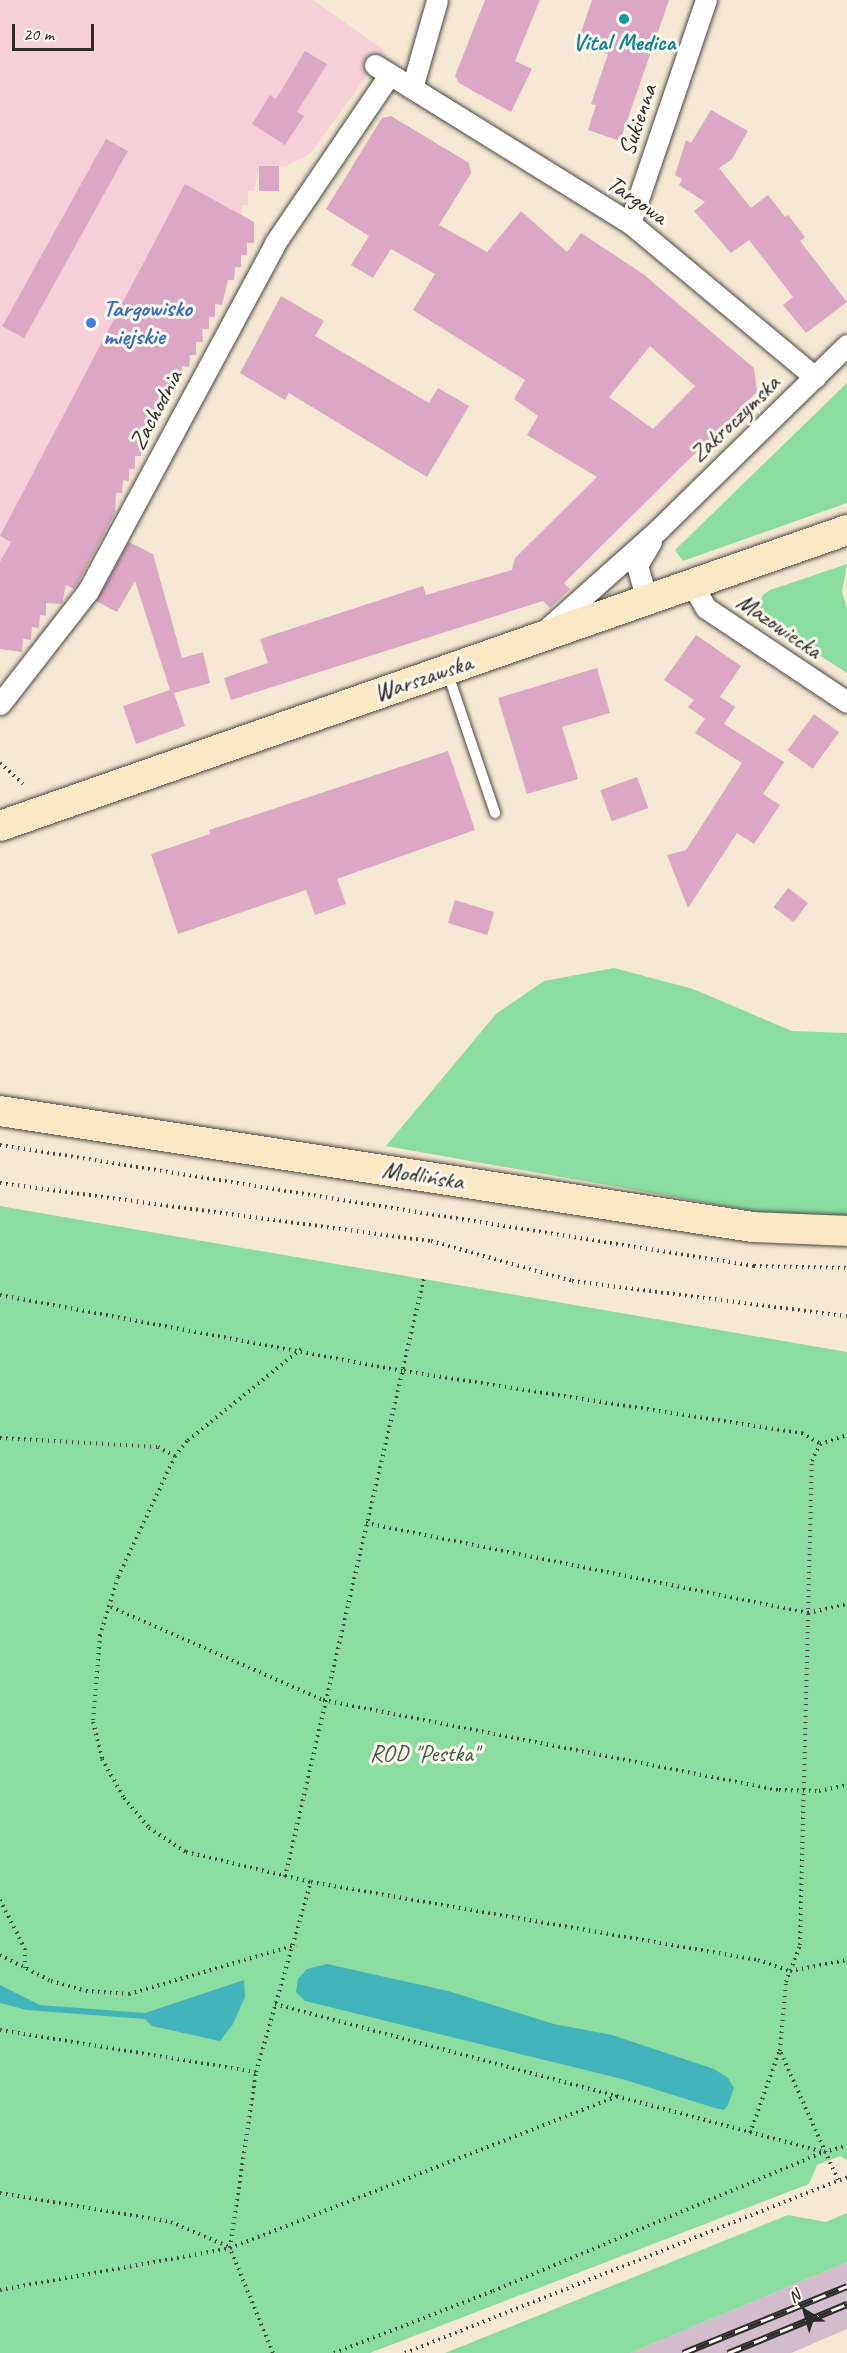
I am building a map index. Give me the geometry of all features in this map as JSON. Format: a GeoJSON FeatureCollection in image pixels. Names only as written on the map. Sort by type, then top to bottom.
{"type":"FeatureCollection","features":[{"type":"Feature","properties":{"kind":"street"},"geometry":{"type":"LineString","coordinates":[[412,88],[437,0]]}},
{"type":"Feature","properties":{"kind":"street","name":"Sukienna"},"geometry":{"type":"LineString","coordinates":[[630,223],[706,0]]}},
{"type":"Feature","properties":{"kind":"street","name":"Targowa"},"geometry":{"type":"LineString","coordinates":[[382,69],[630,223],[815,377]]}},
{"type":"Feature","properties":{"kind":"street","name":"Zachodnia"},"geometry":{"type":"LineString","coordinates":[[0,704],[88,591],[275,243],[382,69]]}},
{"type":"Feature","properties":{"kind":"street","name":"Zakroczymska"},"geometry":{"type":"LineString","coordinates":[[533,640],[659,529],[847,345]]}},
{"type":"Feature","properties":{"kind":"street","name":"Zakroczymska"},"geometry":{"type":"LineString","coordinates":[[647,600],[637,565],[659,529]]}},
{"type":"Feature","properties":{"kind":"street","name":"Warszawska"},"geometry":{"type":"LineString","coordinates":[[0,826],[847,530]]}},
{"type":"Feature","properties":{"kind":"street","name":"Mazowiecka"},"geometry":{"type":"LineString","coordinates":[[692,584],[706,608],[847,702]]}},
{"type":"Feature","properties":{"kind":"street","name":"Modlińska"},"geometry":{"type":"LineString","coordinates":[[0,1111],[753,1227],[847,1231]]}},
{"type":"Feature","properties":{"kind":"lane"},"geometry":{"type":"LineString","coordinates":[[447,670],[495,813]]}},
{"type":"Feature","properties":{"kind":"path"},"geometry":{"type":"LineString","coordinates":[[0,763],[23,784]]}},
{"type":"Feature","properties":{"kind":"path"},"geometry":{"type":"LineString","coordinates":[[0,1145],[754,1266],[847,1268]]}},
{"type":"Feature","properties":{"kind":"path"},"geometry":{"type":"LineString","coordinates":[[0,1183],[431,1241],[572,1281],[847,1316]]}},
{"type":"Feature","properties":{"kind":"path"},"geometry":{"type":"LineString","coordinates":[[285,1877],[323,1700],[404,1371],[424,1278]]}},
{"type":"Feature","properties":{"kind":"path"},"geometry":{"type":"LineString","coordinates":[[0,1295],[301,1349],[404,1371],[802,1433],[820,1444],[847,1436]]}},
{"type":"Feature","properties":{"kind":"path"},"geometry":{"type":"LineString","coordinates":[[301,1349],[187,1441],[175,1456],[118,1577],[111,1607],[100,1635],[93,1722],[102,1759],[124,1798],[149,1828],[186,1852],[311,1882],[758,1960],[790,1971],[847,1960]]}},
{"type":"Feature","properties":{"kind":"path"},"geometry":{"type":"LineString","coordinates":[[0,1438],[158,1447],[175,1456]]}},
{"type":"Feature","properties":{"kind":"path"},"geometry":{"type":"LineString","coordinates":[[750,2133],[780,2051],[780,2019],[790,1971],[800,1945],[812,1461],[820,1444]]}},
{"type":"Feature","properties":{"kind":"path"},"geometry":{"type":"LineString","coordinates":[[366,1523],[808,1613],[847,1604]]}},
{"type":"Feature","properties":{"kind":"path"},"geometry":{"type":"LineString","coordinates":[[111,1607],[323,1700],[779,1790],[804,1791],[847,1785]]}},
{"type":"Feature","properties":{"kind":"path"},"geometry":{"type":"LineString","coordinates":[[273,2353],[230,2248],[256,2072],[277,1995],[296,1945],[311,1882]]}},
{"type":"Feature","properties":{"kind":"path"},"geometry":{"type":"LineString","coordinates":[[0,1900],[25,1949],[25,1968]]}},
{"type":"Feature","properties":{"kind":"path"},"geometry":{"type":"LineString","coordinates":[[0,1955],[51,1981],[86,1991],[129,1994],[296,1945]]}},
{"type":"Feature","properties":{"kind":"path"},"geometry":{"type":"LineString","coordinates":[[275,2004],[621,2095],[824,2152]]}},
{"type":"Feature","properties":{"kind":"path"},"geometry":{"type":"LineString","coordinates":[[0,2030],[256,2072]]}},
{"type":"Feature","properties":{"kind":"path"},"geometry":{"type":"LineString","coordinates":[[780,2051],[838,2180]]}},
{"type":"Feature","properties":{"kind":"path"},"geometry":{"type":"LineString","coordinates":[[0,2290],[230,2248],[621,2095]]}},
{"type":"Feature","properties":{"kind":"path"},"geometry":{"type":"LineString","coordinates":[[334,2353],[493,2291],[824,2152],[847,2146]]}},
{"type":"Feature","properties":{"kind":"path"},"geometry":{"type":"LineString","coordinates":[[405,2353],[847,2177]]}},
{"type":"Feature","properties":{"kind":"path"},"geometry":{"type":"LineString","coordinates":[[0,2193],[171,2222],[230,2248]]}},
{"type":"Feature","properties":{"kind":"shaded area","name":"Targowisko miejskie"},"geometry":{"type":"Polygon","coordinates":[[[0,0],[313,0],[385,51],[310,154],[286,166],[259,167],[254,191],[248,191],[248,205],[242,205],[242,217],[0,636],[0,0]]]}},
{"type":"Feature","properties":{"kind":"shaded area"},"geometry":{"type":"Polygon","coordinates":[[[847,2262],[847,2329],[791,2353],[630,2353],[847,2262]]]}},
{"type":"Feature","properties":{"kind":"green space"},"geometry":{"type":"Polygon","coordinates":[[[847,383],[847,503],[683,561],[675,550],[847,383]]]}},
{"type":"Feature","properties":{"kind":"green space"},"geometry":{"type":"Polygon","coordinates":[[[847,564],[842,592],[847,608],[847,673],[764,619],[758,606],[763,595],[770,590],[847,564]]]}},
{"type":"Feature","properties":{"kind":"green space"},"geometry":{"type":"Polygon","coordinates":[[[614,968],[693,989],[792,1031],[847,1033],[847,1220],[764,1213],[386,1146],[496,1014],[544,981],[614,968]]]}},
{"type":"Feature","properties":{"kind":"green space","name":"ROD \"Pestka\""},"geometry":{"type":"Polygon","coordinates":[[[0,1206],[847,1352],[847,2160],[840,2156],[817,2165],[809,2184],[370,2353],[0,2353],[0,1206]]]}},
{"type":"Feature","properties":{"kind":"green space"},"geometry":{"type":"Polygon","coordinates":[[[847,2213],[847,2262],[630,2353],[445,2353],[788,2215],[826,2222],[847,2213]]]}},
{"type":"Feature","properties":{"kind":"water"},"geometry":{"type":"Polygon","coordinates":[[[327,1964],[448,1991],[554,2024],[612,2035],[714,2069],[728,2078],[734,2088],[724,2110],[622,2079],[305,2001],[296,1992],[298,1979],[307,1969],[327,1964]]]}},
{"type":"Feature","properties":{"kind":"water"},"geometry":{"type":"Polygon","coordinates":[[[244,1980],[245,1997],[233,2024],[220,2041],[152,2026],[145,2019],[27,2010],[0,2003],[0,1985],[40,2005],[145,2013],[244,1980]]]}},
{"type":"Feature","properties":{"kind":"building"},"geometry":{"type":"Polygon","coordinates":[[[485,0],[540,0],[515,61],[532,69],[511,112],[459,83],[455,76],[485,0]]]}},
{"type":"Feature","properties":{"kind":"building"},"geometry":{"type":"Polygon","coordinates":[[[592,0],[669,0],[620,141],[588,130],[596,105],[591,104],[608,54],[577,44],[592,0]]]}},
{"type":"Feature","properties":{"kind":"building"},"geometry":{"type":"Polygon","coordinates":[[[305,51],[327,64],[297,112],[304,116],[285,145],[252,124],[270,95],[276,99],[305,51]]]}},
{"type":"Feature","properties":{"kind":"building"},"geometry":{"type":"Polygon","coordinates":[[[711,110],[748,131],[732,159],[719,168],[751,208],[768,195],[785,217],[788,215],[805,237],[800,241],[847,302],[806,333],[783,305],[793,297],[749,240],[731,253],[694,211],[705,202],[679,185],[682,179],[675,175],[686,140],[691,143],[711,110]]]}},
{"type":"Feature","properties":{"kind":"building"},"geometry":{"type":"Polygon","coordinates":[[[391,116],[469,163],[471,173],[439,225],[487,252],[521,211],[567,252],[581,233],[643,274],[754,368],[757,392],[564,583],[570,589],[550,608],[543,601],[231,700],[224,678],[268,663],[260,639],[423,586],[426,595],[512,570],[515,558],[597,477],[527,435],[538,416],[514,399],[525,380],[413,310],[435,274],[391,249],[373,278],[351,265],[369,236],[326,209],[382,118],[391,116]],[[650,346],[609,397],[653,429],[695,386],[650,346]]]}},
{"type":"Feature","properties":{"kind":"building"},"geometry":{"type":"Polygon","coordinates":[[[106,139],[128,151],[24,338],[2,326],[106,139]]]}},
{"type":"Feature","properties":{"kind":"building"},"geometry":{"type":"Polygon","coordinates":[[[259,166],[279,166],[279,191],[259,191],[259,166]]]}},
{"type":"Feature","properties":{"kind":"building"},"geometry":{"type":"Polygon","coordinates":[[[185,184],[254,222],[254,243],[247,243],[247,255],[241,255],[241,267],[235,267],[234,280],[228,280],[222,305],[215,304],[215,317],[209,317],[209,329],[202,329],[203,342],[196,342],[196,355],[190,355],[189,367],[182,366],[181,379],[175,379],[175,392],[169,392],[168,405],[162,405],[161,418],[155,418],[154,431],[149,430],[148,444],[142,443],[141,456],[135,456],[135,469],[129,469],[129,481],[123,480],[122,493],[116,493],[115,513],[74,589],[66,585],[62,604],[46,603],[46,616],[40,615],[39,628],[32,627],[31,640],[23,639],[22,652],[0,649],[0,562],[11,542],[0,536],[185,184]]]}},
{"type":"Feature","properties":{"kind":"building"},"geometry":{"type":"Polygon","coordinates":[[[281,296],[324,321],[315,336],[429,403],[438,388],[469,406],[427,477],[289,393],[285,400],[240,373],[281,296]]]}},
{"type":"Feature","properties":{"kind":"building"},"geometry":{"type":"Polygon","coordinates":[[[129,542],[153,554],[182,658],[203,652],[210,683],[174,693],[185,726],[136,744],[123,706],[170,690],[135,581],[117,612],[96,601],[129,542]]]}},
{"type":"Feature","properties":{"kind":"building"},"geometry":{"type":"Polygon","coordinates":[[[696,635],[741,666],[720,697],[735,707],[724,724],[784,762],[763,794],[780,805],[754,844],[737,833],[688,908],[667,855],[686,850],[742,763],[695,733],[705,719],[688,707],[694,700],[664,680],[696,635]]]}},
{"type":"Feature","properties":{"kind":"building"},"geometry":{"type":"Polygon","coordinates":[[[597,668],[610,713],[562,727],[578,779],[527,794],[498,698],[597,668]]]}},
{"type":"Feature","properties":{"kind":"building"},"geometry":{"type":"Polygon","coordinates":[[[814,714],[839,732],[813,769],[788,750],[814,714]]]}},
{"type":"Feature","properties":{"kind":"building"},"geometry":{"type":"Polygon","coordinates":[[[448,751],[475,830],[337,879],[346,904],[315,915],[306,890],[178,934],[151,854],[210,834],[209,830],[448,751]]]}},
{"type":"Feature","properties":{"kind":"building"},"geometry":{"type":"Polygon","coordinates":[[[637,777],[648,808],[612,821],[600,790],[637,777]]]}},
{"type":"Feature","properties":{"kind":"building"},"geometry":{"type":"Polygon","coordinates":[[[788,888],[808,903],[794,922],[774,907],[788,888]]]}},
{"type":"Feature","properties":{"kind":"building"},"geometry":{"type":"Polygon","coordinates":[[[455,900],[494,912],[487,935],[448,923],[455,900]]]}},
{"type":"Feature","properties":{"kind":"railway"},"geometry":{"type":"LineString","coordinates":[[683,2353],[847,2286]]}},
{"type":"Feature","properties":{"kind":"railway"},"geometry":{"type":"LineString","coordinates":[[728,2353],[847,2304]]}},
{"type":"Feature","properties":{"kind":"place","name":"Vital Medica"},"geometry":{"type":"Point","coordinates":[624,19]}},
{"type":"Feature","properties":{"kind":"place","name":"Targowisko miejskie"},"geometry":{"type":"Point","coordinates":[91,323]}}]}
